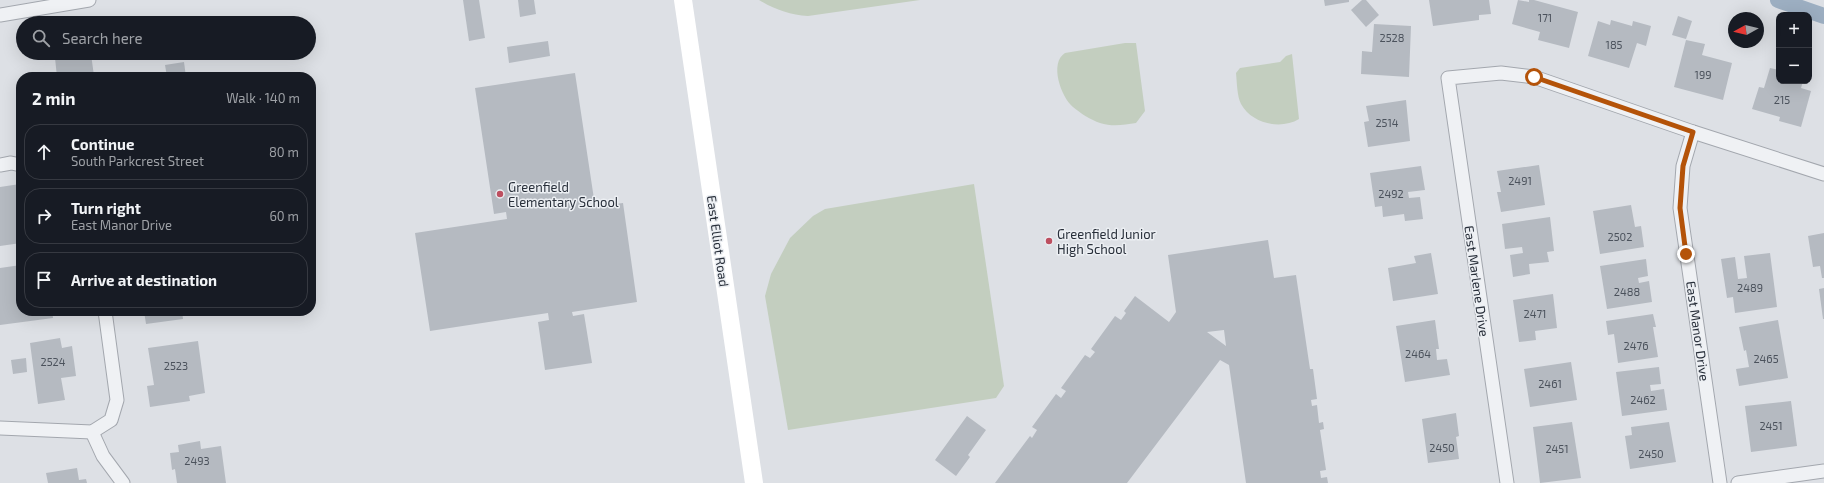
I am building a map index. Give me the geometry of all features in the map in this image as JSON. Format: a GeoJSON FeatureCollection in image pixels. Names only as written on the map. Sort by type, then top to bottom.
{"type":"FeatureCollection","features":[{"type":"Feature","properties":{"kind":"main road","name":"East Elliot Road"},"geometry":{"type":"LineString","coordinates":[[683,0],[754,483]]}},
{"type":"Feature","properties":{"kind":"street"},"geometry":{"type":"LineString","coordinates":[[0,15],[90,0]]}},
{"type":"Feature","properties":{"kind":"street","name":"East Marlene Drive"},"geometry":{"type":"LineString","coordinates":[[1507,483],[1448,78],[1501,73],[1534,77],[1693,132]]}},
{"type":"Feature","properties":{"kind":"street"},"geometry":{"type":"LineString","coordinates":[[1693,132],[1824,174]]}},
{"type":"Feature","properties":{"kind":"street","name":"East Manor Drive"},"geometry":{"type":"LineString","coordinates":[[1693,132],[1683,166],[1680,208],[1720,483]]}},
{"type":"Feature","properties":{"kind":"street"},"geometry":{"type":"LineString","coordinates":[[0,428],[92,432],[111,420],[117,400],[106,316]]}},
{"type":"Feature","properties":{"kind":"street"},"geometry":{"type":"LineString","coordinates":[[92,432],[103,456],[123,483]]}},
{"type":"Feature","properties":{"kind":"street"},"geometry":{"type":"LineString","coordinates":[[1738,483],[1818,475]]}},
{"type":"Feature","properties":{"kind":"green space"},"geometry":{"type":"Polygon","coordinates":[[[759,0],[920,0],[808,16],[782,11],[759,0]]]}},
{"type":"Feature","properties":{"kind":"green space"},"geometry":{"type":"Polygon","coordinates":[[[1125,43],[1136,43],[1145,111],[1136,123],[1114,125],[1100,123],[1082,114],[1073,107],[1064,96],[1058,80],[1058,64],[1060,58],[1065,53],[1125,43]]]}},
{"type":"Feature","properties":{"kind":"green space"},"geometry":{"type":"Polygon","coordinates":[[[1292,54],[1299,119],[1284,124],[1267,123],[1259,120],[1246,111],[1241,104],[1238,93],[1236,73],[1240,68],[1280,62],[1286,56],[1292,54]]]}},
{"type":"Feature","properties":{"kind":"green space"},"geometry":{"type":"Polygon","coordinates":[[[974,184],[1004,386],[996,398],[788,430],[765,296],[771,274],[790,238],[813,216],[825,209],[974,184]]]}},
{"type":"Feature","properties":{"kind":"building"},"geometry":{"type":"Polygon","coordinates":[[[463,0],[479,0],[485,38],[469,41],[463,0]]]}},
{"type":"Feature","properties":{"kind":"building"},"geometry":{"type":"Polygon","coordinates":[[[518,0],[534,0],[536,14],[520,17],[518,0]]]}},
{"type":"Feature","properties":{"kind":"building"},"geometry":{"type":"Polygon","coordinates":[[[1324,0],[1349,0],[1349,2],[1325,6],[1324,0]]]}},
{"type":"Feature","properties":{"kind":"building"},"geometry":{"type":"Polygon","coordinates":[[[1362,0],[1366,0],[1379,15],[1366,27],[1351,10],[1362,0]]]}},
{"type":"Feature","properties":{"kind":"building"},"geometry":{"type":"Polygon","coordinates":[[[1429,0],[1489,0],[1491,14],[1479,15],[1479,20],[1433,26],[1429,0]]]}},
{"type":"Feature","properties":{"kind":"building"},"geometry":{"type":"Polygon","coordinates":[[[1518,0],[1529,2],[1529,0],[1534,0],[1578,12],[1569,48],[1538,40],[1540,32],[1512,24],[1518,0]]]}},
{"type":"Feature","properties":{"kind":"building"},"geometry":{"type":"Polygon","coordinates":[[[1678,16],[1692,21],[1686,39],[1672,35],[1678,16]]]}},
{"type":"Feature","properties":{"kind":"building"},"geometry":{"type":"Polygon","coordinates":[[[1611,20],[1632,26],[1633,21],[1651,26],[1646,46],[1637,43],[1629,68],[1588,56],[1598,21],[1610,25],[1611,20]]]}},
{"type":"Feature","properties":{"kind":"building"},"geometry":{"type":"Polygon","coordinates":[[[1374,24],[1411,26],[1409,77],[1361,74],[1362,51],[1372,52],[1374,24]]]}},
{"type":"Feature","properties":{"kind":"building"},"geometry":{"type":"Polygon","coordinates":[[[1686,40],[1705,44],[1702,55],[1732,63],[1723,100],[1674,87],[1686,40]]]}},
{"type":"Feature","properties":{"kind":"building"},"geometry":{"type":"Polygon","coordinates":[[[548,41],[550,56],[509,63],[507,47],[548,41]]]}},
{"type":"Feature","properties":{"kind":"building"},"geometry":{"type":"Polygon","coordinates":[[[55,60],[92,60],[93,72],[56,72],[55,60]]]}},
{"type":"Feature","properties":{"kind":"building"},"geometry":{"type":"Polygon","coordinates":[[[184,62],[185,72],[166,72],[165,65],[184,62]]]}},
{"type":"Feature","properties":{"kind":"building"},"geometry":{"type":"Polygon","coordinates":[[[1770,68],[1776,69],[1776,84],[1802,84],[1801,88],[1811,91],[1801,127],[1779,121],[1780,117],[1752,109],[1759,87],[1764,88],[1770,68]]]}},
{"type":"Feature","properties":{"kind":"building"},"geometry":{"type":"Polygon","coordinates":[[[575,73],[594,199],[582,201],[584,208],[623,203],[637,302],[572,312],[573,316],[584,314],[592,363],[545,370],[538,322],[549,320],[548,313],[430,331],[415,233],[507,219],[506,212],[494,214],[475,88],[575,73]]]}},
{"type":"Feature","properties":{"kind":"building"},"geometry":{"type":"Polygon","coordinates":[[[1406,100],[1410,141],[1368,147],[1364,122],[1369,121],[1366,106],[1406,100]]]}},
{"type":"Feature","properties":{"kind":"building"},"geometry":{"type":"Polygon","coordinates":[[[1539,165],[1545,205],[1501,212],[1497,192],[1501,192],[1497,171],[1539,165]]]}},
{"type":"Feature","properties":{"kind":"building"},"geometry":{"type":"Polygon","coordinates":[[[1421,166],[1425,190],[1408,192],[1409,198],[1420,197],[1423,219],[1405,221],[1404,214],[1383,217],[1382,206],[1375,207],[1370,173],[1421,166]]]}},
{"type":"Feature","properties":{"kind":"building"},"geometry":{"type":"Polygon","coordinates":[[[16,185],[16,244],[0,246],[0,187],[16,185]]]}},
{"type":"Feature","properties":{"kind":"building"},"geometry":{"type":"Polygon","coordinates":[[[1631,205],[1635,227],[1641,226],[1644,247],[1600,254],[1593,211],[1631,205]]]}},
{"type":"Feature","properties":{"kind":"building"},"geometry":{"type":"Polygon","coordinates":[[[1550,217],[1554,251],[1547,252],[1549,262],[1529,264],[1530,274],[1513,277],[1510,255],[1523,253],[1522,247],[1505,249],[1502,224],[1550,217]]]}},
{"type":"Feature","properties":{"kind":"building"},"geometry":{"type":"Polygon","coordinates":[[[1824,233],[1824,278],[1822,278],[1820,266],[1813,267],[1808,236],[1824,233]]]}},
{"type":"Feature","properties":{"kind":"building"},"geometry":{"type":"Polygon","coordinates":[[[1268,240],[1274,278],[1296,275],[1310,369],[1313,369],[1317,399],[1311,400],[1312,406],[1317,405],[1319,423],[1323,422],[1324,429],[1320,430],[1326,470],[1320,471],[1321,478],[1327,477],[1328,483],[1246,483],[1229,365],[1220,360],[1127,483],[995,483],[1030,436],[1032,438],[1037,430],[1032,427],[1056,394],[1061,398],[1066,391],[1061,388],[1085,355],[1090,358],[1095,352],[1091,349],[1115,316],[1121,320],[1126,313],[1124,311],[1135,296],[1169,322],[1176,312],[1168,255],[1268,240]],[[1224,330],[1207,332],[1226,346],[1224,330]]]}},
{"type":"Feature","properties":{"kind":"building"},"geometry":{"type":"Polygon","coordinates":[[[1431,253],[1438,294],[1393,301],[1388,268],[1416,263],[1414,256],[1431,253]]]}},
{"type":"Feature","properties":{"kind":"building"},"geometry":{"type":"Polygon","coordinates":[[[1770,253],[1777,307],[1735,313],[1733,297],[1727,298],[1721,259],[1735,257],[1738,279],[1747,278],[1744,256],[1770,253]]]}},
{"type":"Feature","properties":{"kind":"building"},"geometry":{"type":"Polygon","coordinates":[[[1646,259],[1648,276],[1638,278],[1639,283],[1649,281],[1652,302],[1607,309],[1600,266],[1646,259]]]}},
{"type":"Feature","properties":{"kind":"building"},"geometry":{"type":"Polygon","coordinates":[[[16,266],[16,316],[53,316],[53,318],[0,325],[0,268],[16,266]]]}},
{"type":"Feature","properties":{"kind":"building"},"geometry":{"type":"Polygon","coordinates":[[[1824,288],[1824,319],[1823,319],[1819,289],[1824,288]]]}},
{"type":"Feature","properties":{"kind":"building"},"geometry":{"type":"Polygon","coordinates":[[[1553,294],[1557,328],[1535,331],[1536,340],[1519,342],[1513,300],[1553,294]]]}},
{"type":"Feature","properties":{"kind":"building"},"geometry":{"type":"Polygon","coordinates":[[[1653,314],[1656,327],[1653,327],[1658,357],[1618,363],[1614,334],[1608,335],[1606,321],[1653,314]]]}},
{"type":"Feature","properties":{"kind":"building"},"geometry":{"type":"Polygon","coordinates":[[[145,316],[183,316],[183,319],[146,324],[145,316]]]}},
{"type":"Feature","properties":{"kind":"building"},"geometry":{"type":"Polygon","coordinates":[[[1435,320],[1439,349],[1436,349],[1437,360],[1447,359],[1450,375],[1405,382],[1396,326],[1435,320]]]}},
{"type":"Feature","properties":{"kind":"building"},"geometry":{"type":"Polygon","coordinates":[[[1778,320],[1788,378],[1739,386],[1736,369],[1749,367],[1746,350],[1744,351],[1739,327],[1778,320]]]}},
{"type":"Feature","properties":{"kind":"building"},"geometry":{"type":"Polygon","coordinates":[[[60,338],[62,348],[72,346],[76,376],[61,378],[65,400],[38,404],[30,343],[60,338]]]}},
{"type":"Feature","properties":{"kind":"building"},"geometry":{"type":"Polygon","coordinates":[[[198,341],[205,393],[189,396],[190,401],[150,407],[147,386],[154,385],[148,348],[198,341]]]}},
{"type":"Feature","properties":{"kind":"building"},"geometry":{"type":"Polygon","coordinates":[[[26,358],[27,372],[13,374],[11,360],[26,358]]]}},
{"type":"Feature","properties":{"kind":"building"},"geometry":{"type":"Polygon","coordinates":[[[1571,362],[1577,400],[1530,407],[1524,369],[1571,362]]]}},
{"type":"Feature","properties":{"kind":"building"},"geometry":{"type":"Polygon","coordinates":[[[1659,367],[1661,384],[1650,385],[1651,391],[1664,389],[1667,410],[1622,416],[1616,372],[1659,367]]]}},
{"type":"Feature","properties":{"kind":"building"},"geometry":{"type":"Polygon","coordinates":[[[1791,401],[1797,446],[1751,452],[1745,406],[1791,401]]]}},
{"type":"Feature","properties":{"kind":"building"},"geometry":{"type":"Polygon","coordinates":[[[1456,413],[1459,436],[1456,437],[1459,459],[1428,463],[1422,419],[1456,413]]]}},
{"type":"Feature","properties":{"kind":"building"},"geometry":{"type":"Polygon","coordinates":[[[967,416],[986,430],[968,455],[970,457],[956,476],[935,460],[967,416]]]}},
{"type":"Feature","properties":{"kind":"building"},"geometry":{"type":"Polygon","coordinates":[[[1572,422],[1581,478],[1540,483],[1533,427],[1572,422]]]}},
{"type":"Feature","properties":{"kind":"building"},"geometry":{"type":"Polygon","coordinates":[[[1669,422],[1676,462],[1630,469],[1625,436],[1632,435],[1631,427],[1669,422]]]}},
{"type":"Feature","properties":{"kind":"building"},"geometry":{"type":"Polygon","coordinates":[[[200,441],[201,449],[221,446],[226,483],[177,483],[175,469],[172,470],[170,453],[179,452],[178,445],[200,441]]]}},
{"type":"Feature","properties":{"kind":"building"},"geometry":{"type":"Polygon","coordinates":[[[77,468],[79,480],[86,479],[87,483],[48,483],[46,473],[77,468]]]}},
{"type":"Feature","properties":{"kind":"waterway"},"geometry":{"type":"LineString","coordinates":[[1778,0],[1824,16]]}},
{"type":"Feature","properties":{"kind":"place","name":"Greenfield Elementary School"},"geometry":{"type":"Point","coordinates":[500,194]}},
{"type":"Feature","properties":{"kind":"place","name":"Greenfield Junior High School"},"geometry":{"type":"Point","coordinates":[1049,241]}},
{"type":"Feature","properties":{"kind":"route"},"geometry":{"type":"LineString","coordinates":[[1534,77],[1693,132],[1683,166],[1680,208],[1686,254]]}}]}
